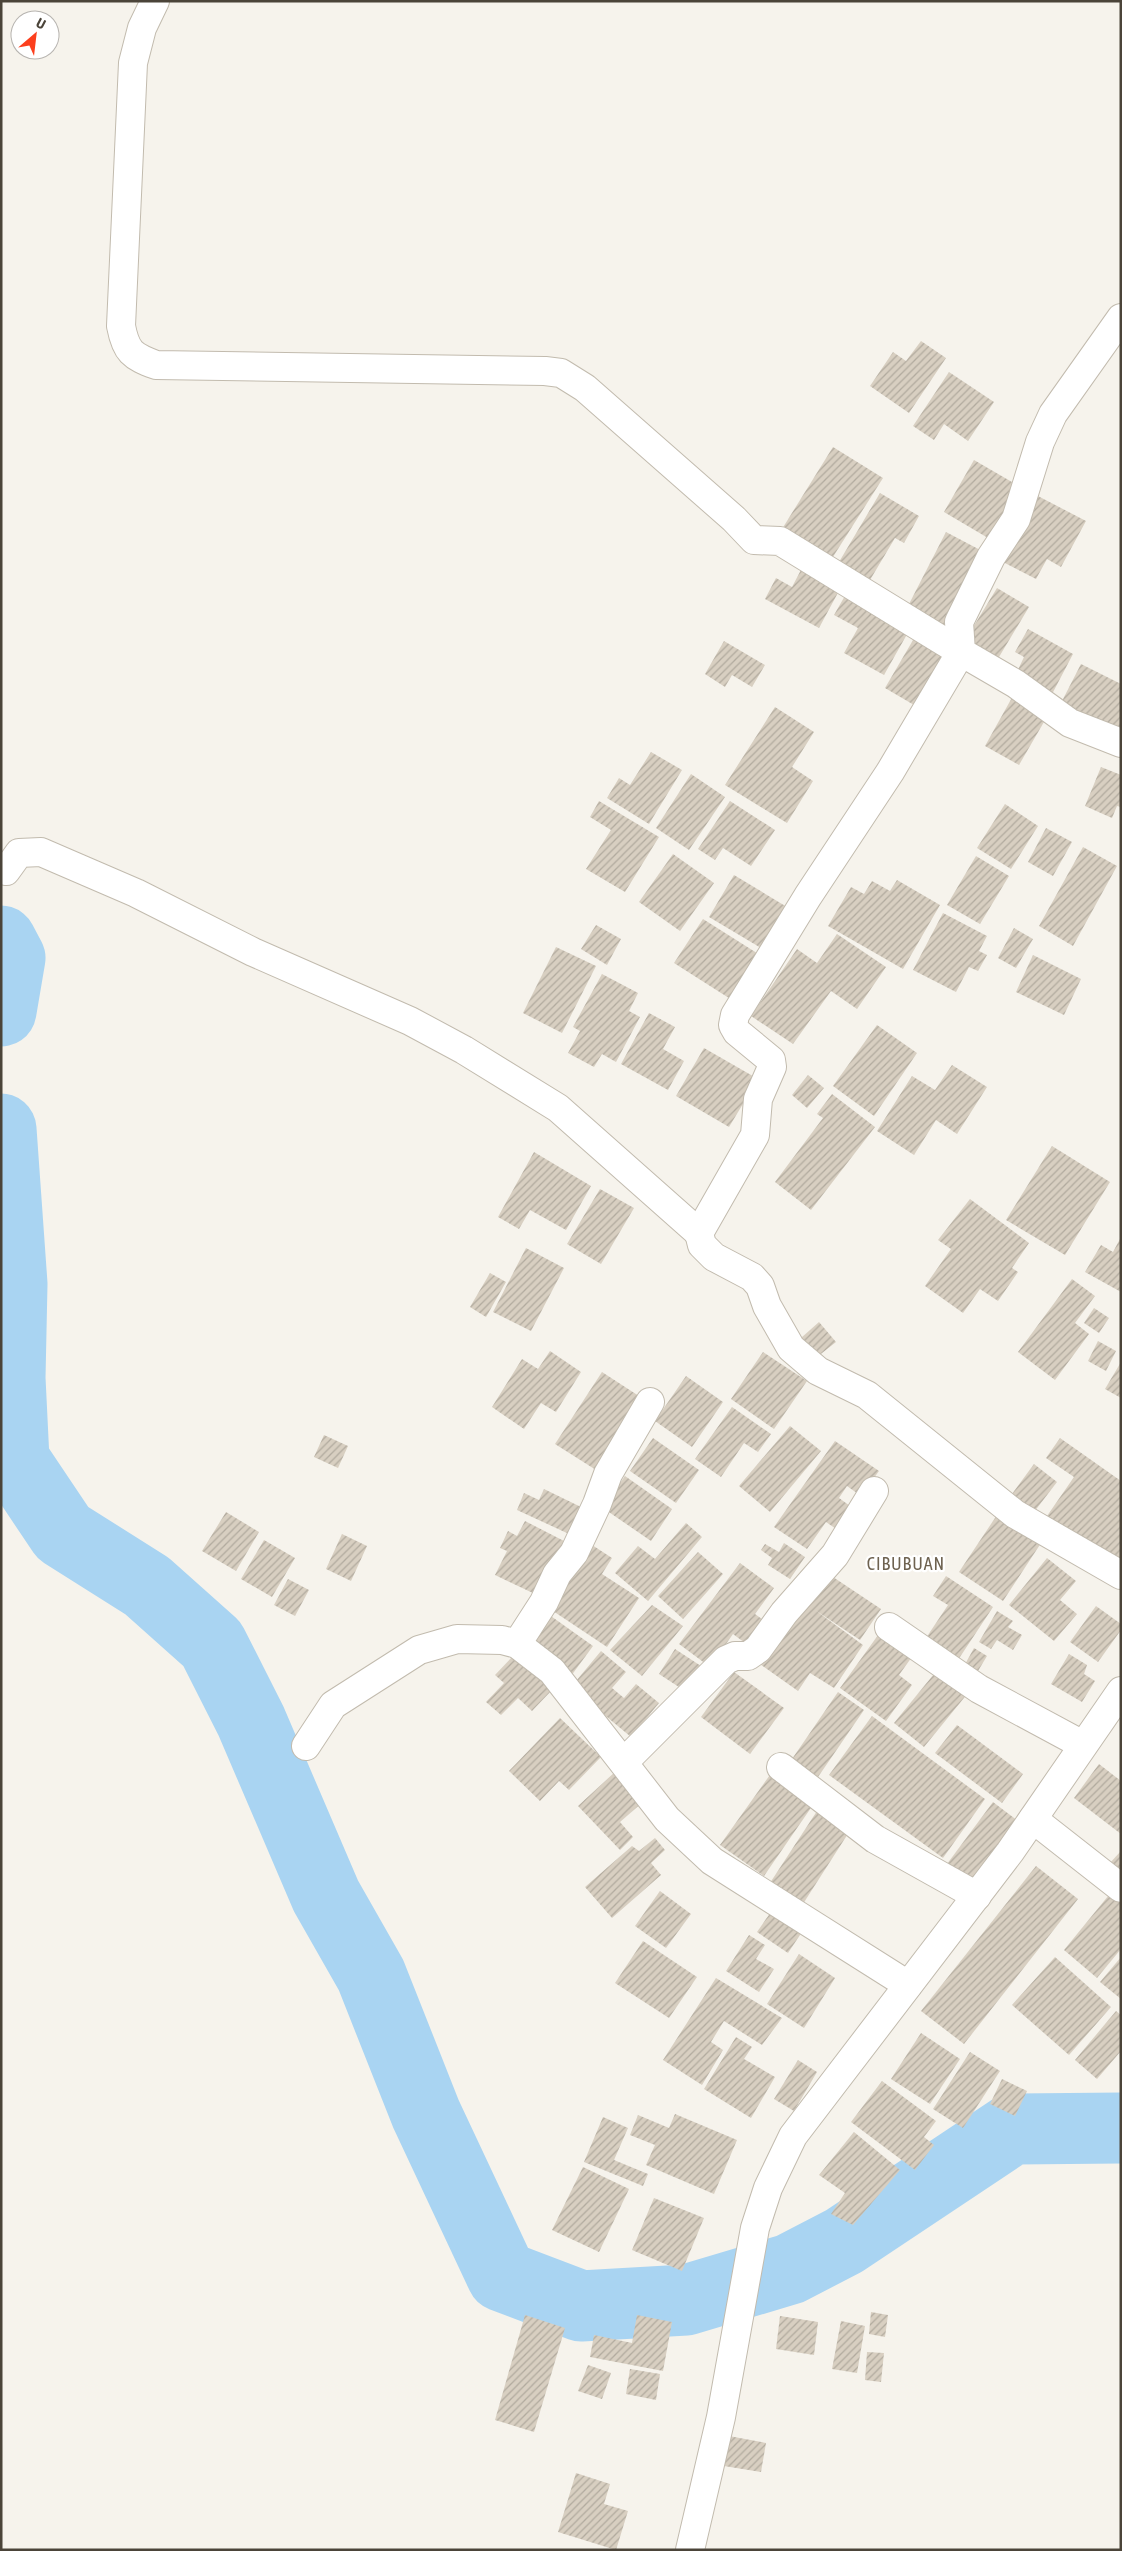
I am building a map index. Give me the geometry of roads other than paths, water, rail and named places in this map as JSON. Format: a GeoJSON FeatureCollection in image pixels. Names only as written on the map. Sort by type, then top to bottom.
{"type":"FeatureCollection","features":[{"type":"Feature","properties":{"kind":"street"},"geometry":{"type":"LineString","coordinates":[[155,1],[142,28],[133,63],[121,326],[124,344],[135,357],[156,365],[545,371],[560,373],[584,388],[734,519],[754,540],[780,541],[960,652],[1016,684],[1070,723],[1121,743]]}},
{"type":"Feature","properties":{"kind":"street"},"geometry":{"type":"LineString","coordinates":[[699,1233],[756,1135],[758,1099],[772,1067],[771,1060],[764,1053],[737,1032],[733,1025],[735,1015],[808,896],[890,772],[960,652],[959,622],[990,557],[1016,519],[1040,442],[1053,414],[1121,318]]}},
{"type":"Feature","properties":{"kind":"street"},"geometry":{"type":"LineString","coordinates":[[1,870],[6,871],[19,852],[41,852],[136,892],[253,952],[410,1021],[502,1072],[558,1108],[699,1233],[702,1245],[714,1257],[752,1277],[760,1286],[767,1306],[791,1348],[818,1371],[867,1395],[1015,1514],[1121,1575]]}},
{"type":"Feature","properties":{"kind":"street"},"geometry":{"type":"LineString","coordinates":[[517,1644],[544,1602],[557,1574],[574,1553],[597,1504],[608,1474],[650,1402]]}},
{"type":"Feature","properties":{"kind":"street"},"geometry":{"type":"LineString","coordinates":[[624,1762],[726,1660],[735,1656],[748,1656],[758,1649],[784,1613],[835,1555],[874,1491]]}},
{"type":"Feature","properties":{"kind":"street"},"geometry":{"type":"LineString","coordinates":[[889,1627],[978,1689],[1083,1745]]}},
{"type":"Feature","properties":{"kind":"street"},"geometry":{"type":"LineString","coordinates":[[306,1746],[333,1705],[419,1650],[457,1639],[502,1640],[517,1644],[552,1671],[667,1819],[712,1861],[908,1985]]}},
{"type":"Feature","properties":{"kind":"street"},"geometry":{"type":"LineString","coordinates":[[690,2550],[721,2416],[740,2300],[755,2228],[768,2188],[793,2136],[977,1896],[1033,1819],[1121,1691]]}},
{"type":"Feature","properties":{"kind":"street"},"geometry":{"type":"LineString","coordinates":[[781,1767],[875,1839],[977,1896]]}},
{"type":"Feature","properties":{"kind":"street"},"geometry":{"type":"LineString","coordinates":[[1033,1819],[1121,1888]]}},
{"type":"Feature","properties":{"kind":"waterway"},"geometry":{"type":"LineString","coordinates":[[1,941],[10,958],[1,1011]]}},
{"type":"Feature","properties":{"kind":"waterway"},"geometry":{"type":"LineString","coordinates":[[1,1129],[12,1284],[10,1378],[14,1460],[63,1533],[147,1586],[212,1644],[251,1721],[326,1896],[371,1975],[426,2114],[502,2276],[581,2306],[686,2300],[790,2269],[844,2241],[1012,2129],[1121,2128]]}},
{"type":"Feature","properties":{"kind":"district","name":"CIBUBUAN"},"geometry":{"type":"Point","coordinates":[906,1563]}}]}
